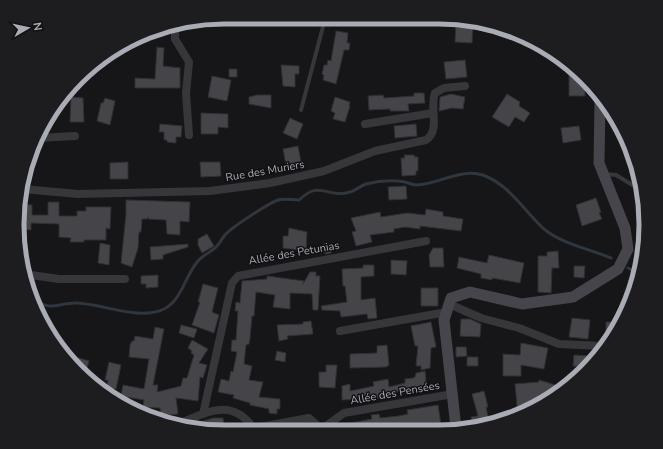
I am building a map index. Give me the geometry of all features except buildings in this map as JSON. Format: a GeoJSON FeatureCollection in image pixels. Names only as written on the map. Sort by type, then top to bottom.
{"type":"FeatureCollection","features":[{"type":"Feature","properties":{"kind":"main road"},"geometry":{"type":"LineString","coordinates":[[456,424],[444,320],[451,298],[470,292],[522,304],[572,298],[618,269],[628,249],[624,228],[599,163],[600,105]]}},
{"type":"Feature","properties":{"kind":"street"},"geometry":{"type":"LineString","coordinates":[[175,30],[176,39],[187,56],[190,65],[186,93],[189,135]]}},
{"type":"Feature","properties":{"kind":"street","name":"Rue des Muriers"},"geometry":{"type":"LineString","coordinates":[[27,189],[78,194],[210,191],[270,183],[324,171],[375,151],[426,140],[431,137],[433,130],[432,101],[435,93],[444,88],[465,86]]}},
{"type":"Feature","properties":{"kind":"street"},"geometry":{"type":"LineString","coordinates":[[365,124],[433,113]]}},
{"type":"Feature","properties":{"kind":"street"},"geometry":{"type":"LineString","coordinates":[[44,138],[75,136]]}},
{"type":"Feature","properties":{"kind":"street","name":"Allée des Petunias"},"geometry":{"type":"LineString","coordinates":[[203,414],[232,283],[238,276],[426,241]]}},
{"type":"Feature","properties":{"kind":"street"},"geometry":{"type":"LineString","coordinates":[[31,275],[59,279],[125,279]]}},
{"type":"Feature","properties":{"kind":"street"},"geometry":{"type":"LineString","coordinates":[[340,331],[448,308],[519,328],[559,344],[599,346]]}},
{"type":"Feature","properties":{"kind":"street","name":"Allée des Pensées"},"geometry":{"type":"LineString","coordinates":[[327,425],[344,413],[452,394]]}},
{"type":"Feature","properties":{"kind":"street"},"geometry":{"type":"LineString","coordinates":[[186,421],[219,409],[232,410],[240,413],[250,425]]}},
{"type":"Feature","properties":{"kind":"street","name":"Allée des Pensées"},"geometry":{"type":"LineString","coordinates":[[274,425],[310,418],[317,425]]}},
{"type":"Feature","properties":{"kind":"lane"},"geometry":{"type":"LineString","coordinates":[[301,110],[324,24]]}},
{"type":"Feature","properties":{"kind":"lane"},"geometry":{"type":"LineString","coordinates":[[602,173],[616,175],[635,187]]}},
{"type":"Feature","properties":{"kind":"waterway"},"geometry":{"type":"LineString","coordinates":[[40,304],[48,306],[70,303],[87,304],[133,313],[154,312],[164,309],[170,305],[178,295],[197,262],[217,246],[227,233],[244,220],[278,200],[299,200],[307,194],[318,190],[342,193],[352,191],[366,184],[375,182],[400,181],[417,185],[425,184],[466,173],[475,173],[493,179],[509,192],[544,229],[559,239],[611,258]]}},
{"type":"Feature","properties":{"kind":"waterway"},"geometry":{"type":"LineString","coordinates":[[628,268],[633,271]]}}]}
